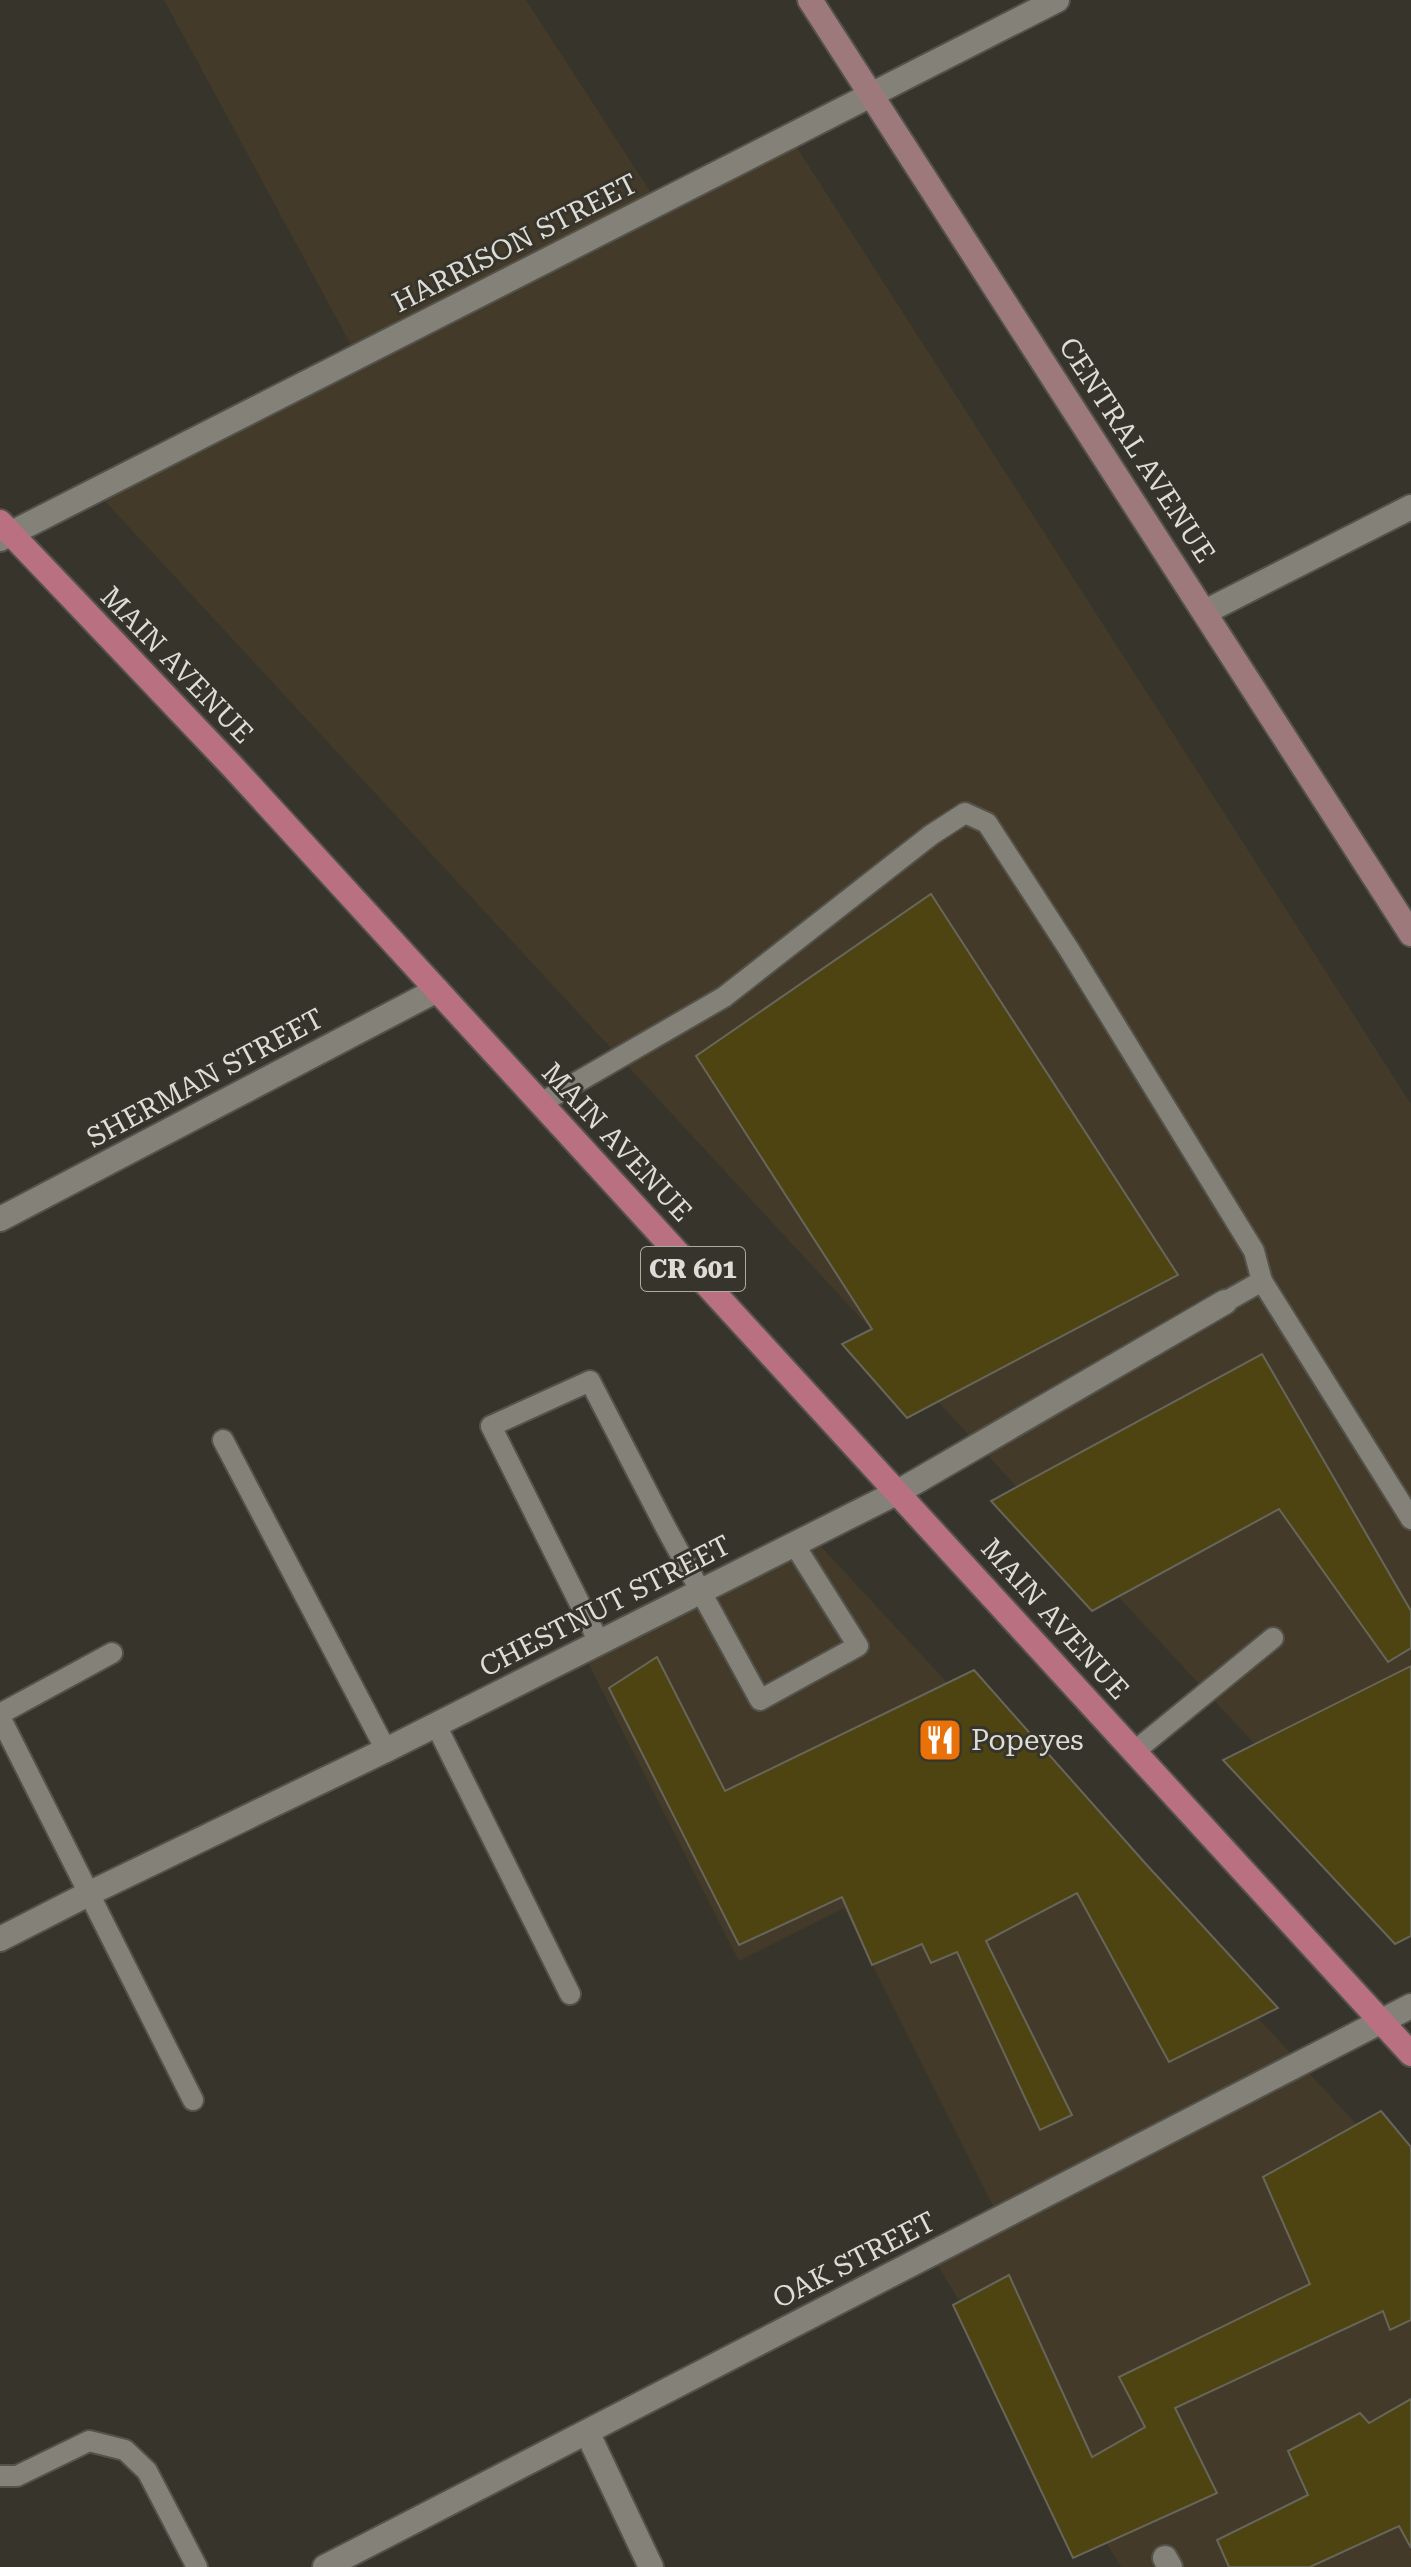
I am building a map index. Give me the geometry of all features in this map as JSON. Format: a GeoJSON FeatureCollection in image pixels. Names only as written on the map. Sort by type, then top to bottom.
{"type":"FeatureCollection","features":[{"type":"Feature","properties":{"kind":"main road","name":"CENTRAL AVENUE"},"geometry":{"type":"LineString","coordinates":[[810,0],[1411,934]]}},
{"type":"Feature","properties":{"kind":"main road","name":"MAIN AVENUE"},"geometry":{"type":"LineString","coordinates":[[4,532],[231,765],[1411,2054]]}},
{"type":"Feature","properties":{"kind":"street","name":"HARRISON STREET"},"geometry":{"type":"LineString","coordinates":[[4,532],[1057,0]]}},
{"type":"Feature","properties":{"kind":"street"},"geometry":{"type":"LineString","coordinates":[[1205,612],[1411,507]]}},
{"type":"Feature","properties":{"kind":"street","name":"SHERMAN STREET"},"geometry":{"type":"LineString","coordinates":[[0,1219],[437,990]]}},
{"type":"Feature","properties":{"kind":"street","name":"CHESTNUT STREET"},"geometry":{"type":"LineString","coordinates":[[0,1939],[386,1750],[898,1492],[1225,1302]]}},
{"type":"Feature","properties":{"kind":"street","name":"OAK STREET"},"geometry":{"type":"LineString","coordinates":[[325,2567],[1411,2006]]}},
{"type":"Feature","properties":{"kind":"street"},"geometry":{"type":"LineString","coordinates":[[587,2432],[651,2567]]}},
{"type":"Feature","properties":{"kind":"lane"},"geometry":{"type":"LineString","coordinates":[[541,1103],[724,997],[931,835],[965,813],[987,823],[1070,951],[1254,1251],[1262,1281],[1411,1519]]}},
{"type":"Feature","properties":{"kind":"lane"},"geometry":{"type":"LineString","coordinates":[[1225,1302],[1262,1281]]}},
{"type":"Feature","properties":{"kind":"lane"},"geometry":{"type":"LineString","coordinates":[[599,1642],[491,1426],[590,1381],[760,1700],[858,1646],[794,1544]]}},
{"type":"Feature","properties":{"kind":"lane"},"geometry":{"type":"LineString","coordinates":[[223,1440],[386,1750]]}},
{"type":"Feature","properties":{"kind":"lane"},"geometry":{"type":"LineString","coordinates":[[1135,1751],[1273,1638]]}},
{"type":"Feature","properties":{"kind":"lane"},"geometry":{"type":"LineString","coordinates":[[112,1653],[0,1716],[193,2100]]}},
{"type":"Feature","properties":{"kind":"lane"},"geometry":{"type":"LineString","coordinates":[[436,1725],[570,1994]]}},
{"type":"Feature","properties":{"kind":"lane"},"geometry":{"type":"LineString","coordinates":[[0,2476],[17,2476],[89,2441],[125,2450],[147,2471],[197,2567]]}},
{"type":"Feature","properties":{"kind":"shaded area"},"geometry":{"type":"Polygon","coordinates":[[[164,0],[526,0],[655,199],[785,129],[1411,1104],[1411,1913],[91,486],[357,356],[164,0]]]}},
{"type":"Feature","properties":{"kind":"shaded area"},"geometry":{"type":"Polygon","coordinates":[[[803,1527],[1411,2183],[1411,2567],[1121,2567],[932,2256],[1000,2220],[844,1908],[739,1961],[578,1643],[803,1527]]]}},
{"type":"Feature","properties":{"kind":"building"},"geometry":{"type":"Polygon","coordinates":[[[931,894],[1178,1275],[907,1418],[842,1344],[872,1329],[696,1056],[931,894]]]}},
{"type":"Feature","properties":{"kind":"building"},"geometry":{"type":"Polygon","coordinates":[[[1262,1354],[1411,1611],[1411,1648],[1388,1662],[1279,1509],[1092,1611],[991,1501],[1262,1354]]]}},
{"type":"Feature","properties":{"kind":"building"},"geometry":{"type":"Polygon","coordinates":[[[657,1657],[725,1791],[974,1670],[1278,2008],[1169,2062],[1077,1893],[986,1941],[1072,2115],[1040,2130],[957,1952],[931,1963],[922,1944],[872,1965],[842,1897],[739,1945],[609,1688],[657,1657]]]}},
{"type":"Feature","properties":{"kind":"building"},"geometry":{"type":"Polygon","coordinates":[[[1411,1666],[1411,1936],[1395,1944],[1223,1760],[1411,1666]]]}},
{"type":"Feature","properties":{"kind":"building"},"geometry":{"type":"Polygon","coordinates":[[[1381,2111],[1411,2147],[1411,2320],[1390,2330],[1383,2311],[1175,2408],[1217,2493],[1073,2558],[953,2305],[1009,2275],[1092,2457],[1145,2427],[1119,2377],[1310,2284],[1263,2177],[1381,2111]]]}},
{"type":"Feature","properties":{"kind":"building"},"geometry":{"type":"Polygon","coordinates":[[[1411,2399],[1411,2548],[1399,2526],[1310,2567],[1229,2567],[1217,2540],[1308,2495],[1288,2451],[1360,2413],[1369,2423],[1411,2399]]]}},
{"type":"Feature","properties":{"kind":"place","name":"Popeyes"},"geometry":{"type":"Point","coordinates":[940,1740]}}]}
